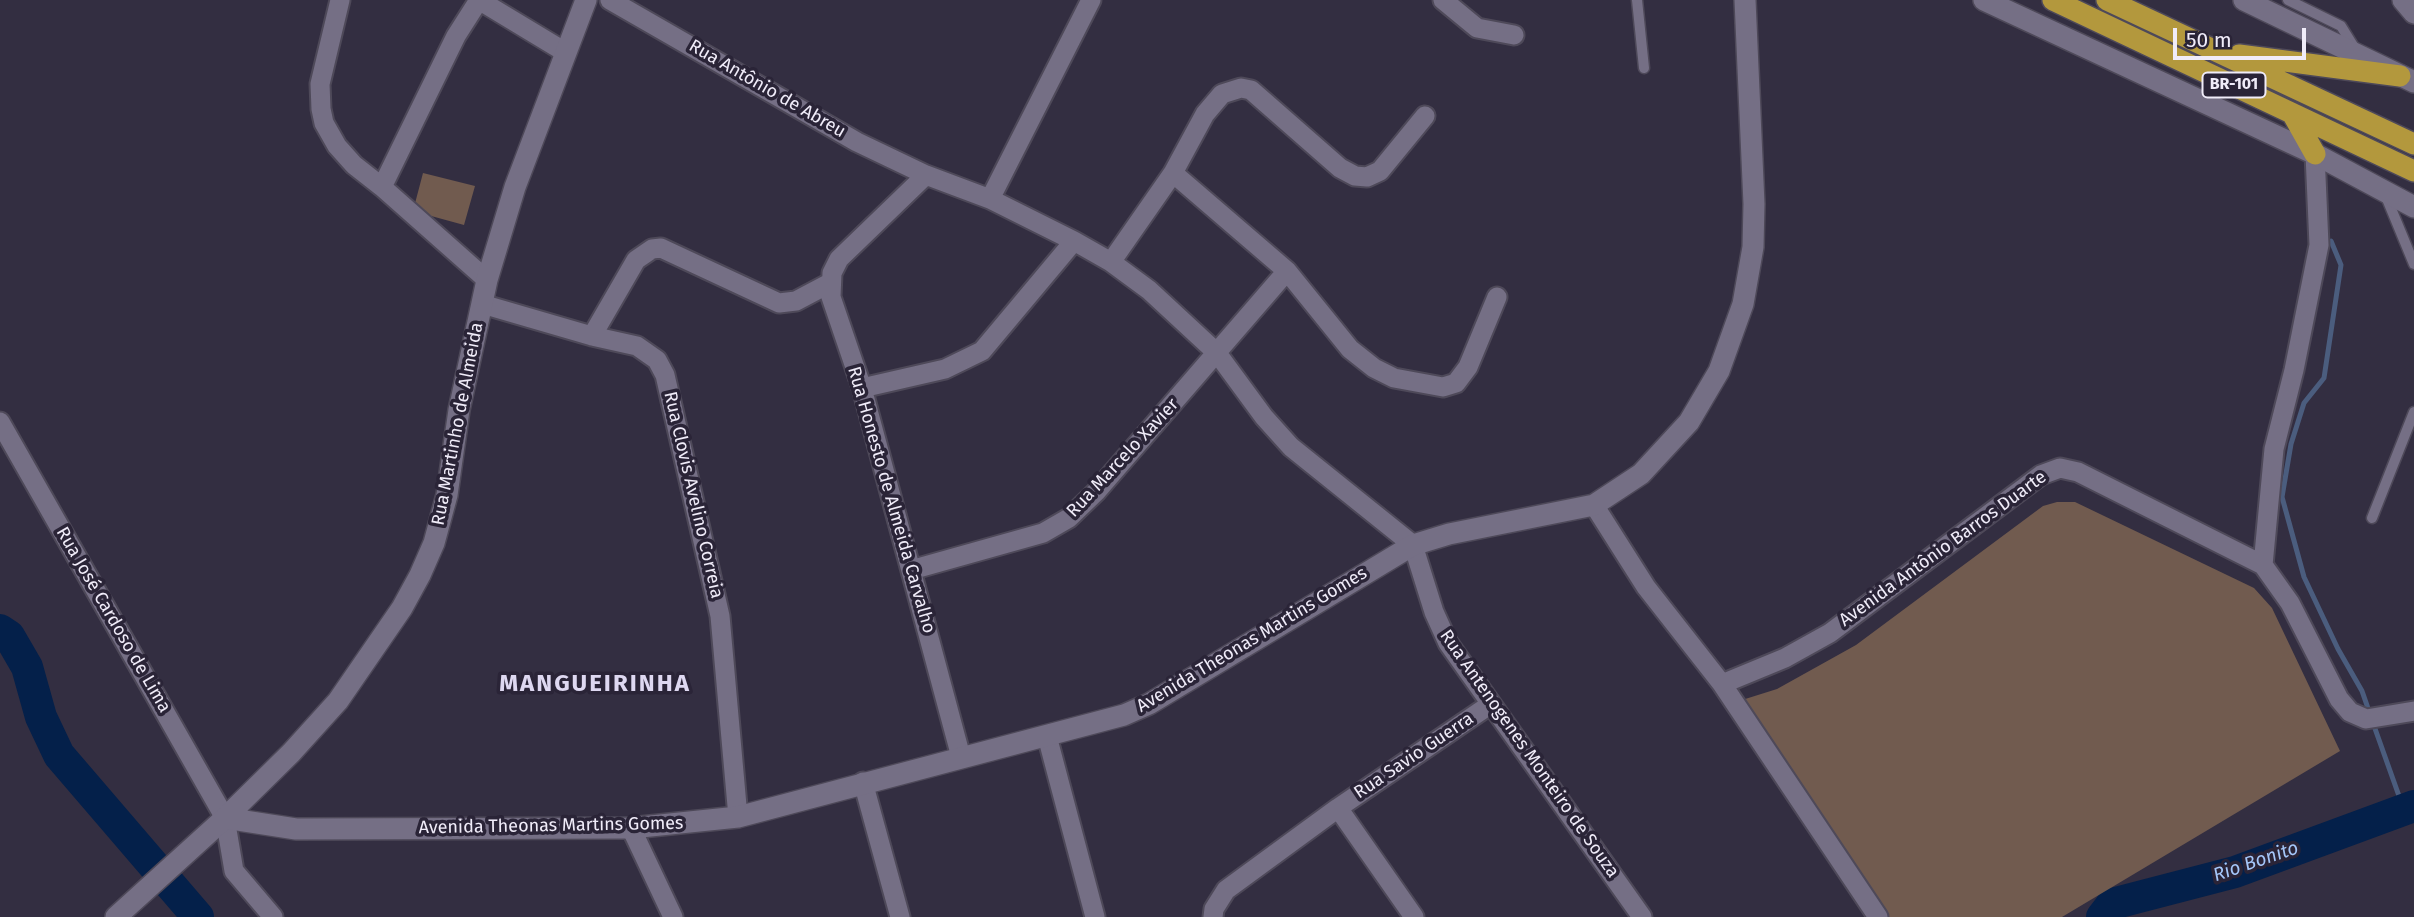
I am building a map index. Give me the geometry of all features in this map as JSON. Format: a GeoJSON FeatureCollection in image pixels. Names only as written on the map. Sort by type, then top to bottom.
{"type":"FeatureCollection","features":[{"type":"Feature","properties":{"kind":"highway","name":"BR-101"},"geometry":{"type":"LineString","coordinates":[[2053,0],[2414,172]]}},
{"type":"Feature","properties":{"kind":"highway","name":"BR-101"},"geometry":{"type":"LineString","coordinates":[[2107,0],[2414,144]]}},
{"type":"Feature","properties":{"kind":"highway"},"geometry":{"type":"LineString","coordinates":[[2221,53],[2407,79]]}},
{"type":"Feature","properties":{"kind":"highway"},"geometry":{"type":"LineString","coordinates":[[2292,113],[2315,154]]}},
{"type":"Feature","properties":{"kind":"street"},"geometry":{"type":"LineString","coordinates":[[340,0],[320,84],[324,123],[337,145],[354,165],[487,280]]}},
{"type":"Feature","properties":{"kind":"street"},"geometry":{"type":"LineString","coordinates":[[382,187],[456,36],[479,0],[565,52]]}},
{"type":"Feature","properties":{"kind":"street","name":"Rua Martinho de Almeida"},"geometry":{"type":"LineString","coordinates":[[116,917],[225,818],[291,753],[338,701],[420,575],[434,543],[447,495],[459,410],[487,280],[515,187],[586,0]]}},
{"type":"Feature","properties":{"kind":"street","name":"Rua Antônio de Abreu"},"geometry":{"type":"LineString","coordinates":[[610,0],[857,142],[926,175],[990,199],[1111,262],[1149,290],[1217,353],[1264,417],[1291,447],[1413,545]]}},
{"type":"Feature","properties":{"kind":"street"},"geometry":{"type":"LineString","coordinates":[[990,199],[1091,0]]}},
{"type":"Feature","properties":{"kind":"street"},"geometry":{"type":"LineString","coordinates":[[1443,0],[1477,28],[1514,35]]}},
{"type":"Feature","properties":{"kind":"street","name":"Avenida Theonas Martins Gomes"},"geometry":{"type":"LineString","coordinates":[[225,818],[296,829],[631,828],[738,817],[1125,715],[1149,704],[1413,545],[1459,532],[1594,505],[1641,474],[1689,422],[1719,370],[1743,304],[1753,247],[1754,204],[1745,0]]}},
{"type":"Feature","properties":{"kind":"street"},"geometry":{"type":"LineString","coordinates":[[1984,0],[2315,154],[2414,207]]}},
{"type":"Feature","properties":{"kind":"street"},"geometry":{"type":"LineString","coordinates":[[2244,0],[2407,79]]}},
{"type":"Feature","properties":{"kind":"street"},"geometry":{"type":"LineString","coordinates":[[1111,262],[1173,173],[1205,114],[1222,94],[1232,89],[1251,90],[1340,168],[1355,176],[1367,177],[1380,171],[1425,116]]}},
{"type":"Feature","properties":{"kind":"street"},"geometry":{"type":"LineString","coordinates":[[2263,565],[2274,449],[2294,370],[2319,245],[2315,154]]}},
{"type":"Feature","properties":{"kind":"street"},"geometry":{"type":"LineString","coordinates":[[1173,173],[1287,271],[1327,324],[1374,368],[1394,378],[1443,387],[1462,379],[1497,297]]}},
{"type":"Feature","properties":{"kind":"street"},"geometry":{"type":"LineString","coordinates":[[592,336],[636,260],[652,248],[661,248],[779,303],[796,300],[830,283],[832,272],[848,248],[926,175]]}},
{"type":"Feature","properties":{"kind":"street"},"geometry":{"type":"LineString","coordinates":[[862,388],[945,369],[989,344],[1073,241]]}},
{"type":"Feature","properties":{"kind":"street","name":"Rua Marcelo Xavier"},"geometry":{"type":"LineString","coordinates":[[911,570],[1042,533],[1069,518],[1096,492],[1287,271]]}},
{"type":"Feature","properties":{"kind":"street","name":"Rua Honesto de Almeida Carvalho"},"geometry":{"type":"LineString","coordinates":[[830,283],[835,316],[862,388],[961,757]]}},
{"type":"Feature","properties":{"kind":"street","name":"Rua Clovis Avelino Correia"},"geometry":{"type":"LineString","coordinates":[[482,304],[592,336],[637,346],[657,360],[665,374],[720,616],[738,817]]}},
{"type":"Feature","properties":{"kind":"street","name":"Rua José Cardoso de Lima"},"geometry":{"type":"LineString","coordinates":[[0,422],[225,818],[234,871],[273,917]]}},
{"type":"Feature","properties":{"kind":"street","name":"Avenida Antônio Barros Duarte"},"geometry":{"type":"LineString","coordinates":[[1722,684],[1785,658],[1829,634],[2041,475],[2052,470],[2068,469],[2090,477],[2263,565],[2290,603],[2339,699],[2350,712],[2375,717],[2414,711]]}},
{"type":"Feature","properties":{"kind":"street"},"geometry":{"type":"LineString","coordinates":[[1594,505],[1646,587],[1722,684],[1878,917]]}},
{"type":"Feature","properties":{"kind":"street","name":"Rua Antenogenes Monteiro de Souza"},"geometry":{"type":"LineString","coordinates":[[1413,545],[1440,628],[1642,917]]}},
{"type":"Feature","properties":{"kind":"street","name":"Rua Savio Guerra"},"geometry":{"type":"LineString","coordinates":[[1213,917],[1214,909],[1226,891],[1338,808],[1491,704]]}},
{"type":"Feature","properties":{"kind":"street"},"geometry":{"type":"LineString","coordinates":[[1046,736],[1096,917]]}},
{"type":"Feature","properties":{"kind":"street"},"geometry":{"type":"LineString","coordinates":[[863,782],[900,917]]}},
{"type":"Feature","properties":{"kind":"street"},"geometry":{"type":"LineString","coordinates":[[1338,808],[1414,917]]}},
{"type":"Feature","properties":{"kind":"street"},"geometry":{"type":"LineString","coordinates":[[631,828],[673,917]]}},
{"type":"Feature","properties":{"kind":"lane"},"geometry":{"type":"LineString","coordinates":[[1637,0],[1644,68]]}},
{"type":"Feature","properties":{"kind":"lane"},"geometry":{"type":"LineString","coordinates":[[2288,0],[2341,26],[2352,40],[2358,55]]}},
{"type":"Feature","properties":{"kind":"lane"},"geometry":{"type":"LineString","coordinates":[[2385,193],[2414,264]]}},
{"type":"Feature","properties":{"kind":"lane"},"geometry":{"type":"LineString","coordinates":[[2372,518],[2414,412]]}},
{"type":"Feature","properties":{"kind":"building"},"geometry":{"type":"Polygon","coordinates":[[[423,173],[475,186],[464,225],[413,211],[423,173]]]}},
{"type":"Feature","properties":{"kind":"building"},"geometry":{"type":"Polygon","coordinates":[[[2057,502],[2075,502],[2254,588],[2272,608],[2340,751],[2062,917],[1888,917],[1742,700],[1777,689],[1856,645],[2043,506],[2057,502]]]}},
{"type":"Feature","properties":{"kind":"waterway"},"geometry":{"type":"LineString","coordinates":[[2331,241],[2341,265],[2324,378],[2304,403],[2291,444],[2282,497],[2304,577],[2338,649],[2362,691],[2370,714]]}},
{"type":"Feature","properties":{"kind":"waterway"},"geometry":{"type":"LineString","coordinates":[[0,630],[9,636],[27,667],[41,717],[59,755],[198,917]]}},
{"type":"Feature","properties":{"kind":"waterway"},"geometry":{"type":"LineString","coordinates":[[2373,723],[2404,810]]}},
{"type":"Feature","properties":{"kind":"waterway","name":"Rio Bonito"},"geometry":{"type":"LineString","coordinates":[[2102,917],[2112,904],[2235,872],[2414,806]]}},
{"type":"Feature","properties":{"kind":"district","name":"MANGUEIRINHA"},"geometry":{"type":"Point","coordinates":[595,684]}}]}
